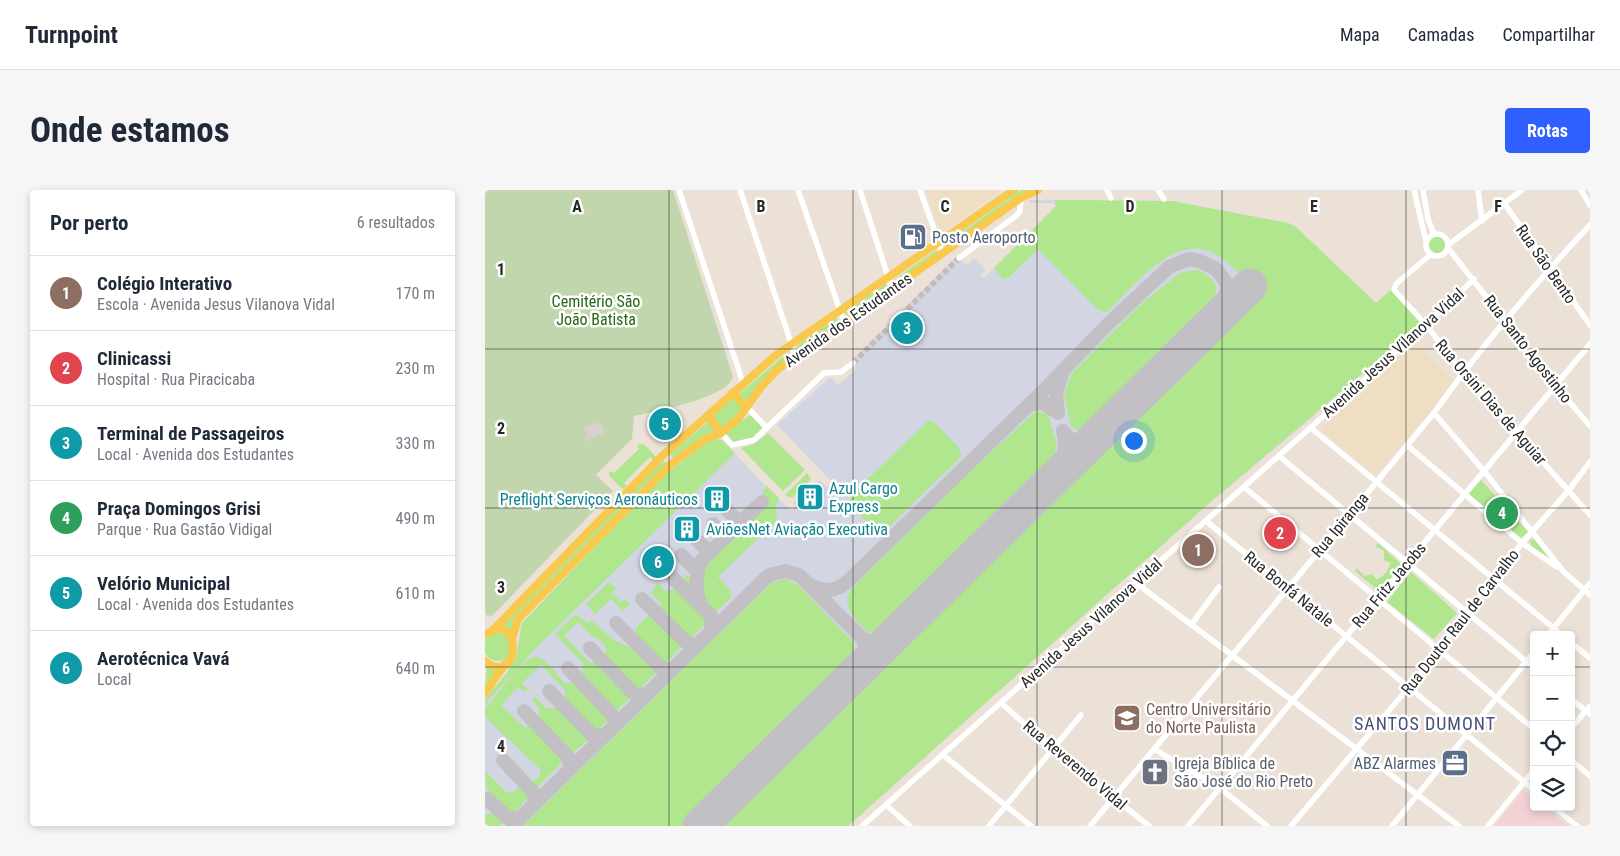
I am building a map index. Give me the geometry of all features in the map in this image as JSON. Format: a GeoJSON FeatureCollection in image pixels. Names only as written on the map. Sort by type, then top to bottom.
{"type":"FeatureCollection","features":[{"type":"Feature","properties":{"kind":"main road","name":"Avenida dos Estudantes"},"geometry":{"type":"LineString","coordinates":[[488,631],[663,456],[743,383],[792,344],[1014,190]]}},
{"type":"Feature","properties":{"kind":"main road","name":"Avenida dos Estudantes"},"geometry":{"type":"LineString","coordinates":[[485,693],[514,653],[512,640],[518,619],[671,464],[704,440],[721,432],[738,419],[761,386],[795,355],[1021,198],[1038,190]]}},
{"type":"Feature","properties":{"kind":"main road"},"geometry":{"type":"LineString","coordinates":[[732,393],[747,407]]}},
{"type":"Feature","properties":{"kind":"main road"},"geometry":{"type":"LineString","coordinates":[[708,416],[721,432]]}},
{"type":"Feature","properties":{"kind":"main road"},"geometry":{"type":"LineString","coordinates":[[663,456],[671,464]]}},
{"type":"Feature","properties":{"kind":"main road"},"geometry":{"type":"LineString","coordinates":[[625,494],[633,503]]}},
{"type":"Feature","properties":{"kind":"main road"},"geometry":{"type":"LineString","coordinates":[[488,631],[504,632],[512,640]]}},
{"type":"Feature","properties":{"kind":"main road"},"geometry":{"type":"LineString","coordinates":[[485,661],[493,665],[505,664]]}},
{"type":"Feature","properties":{"kind":"street"},"geometry":{"type":"LineString","coordinates":[[679,190],[743,383]]}},
{"type":"Feature","properties":{"kind":"street"},"geometry":{"type":"LineString","coordinates":[[740,190],[795,355]]}},
{"type":"Feature","properties":{"kind":"street"},"geometry":{"type":"LineString","coordinates":[[798,190],[844,322]]}},
{"type":"Feature","properties":{"kind":"street"},"geometry":{"type":"LineString","coordinates":[[859,190],[892,289]]}},
{"type":"Feature","properties":{"kind":"street"},"geometry":{"type":"LineString","coordinates":[[920,190],[943,254]]}},
{"type":"Feature","properties":{"kind":"street"},"geometry":{"type":"LineString","coordinates":[[1107,190],[1111,198]]}},
{"type":"Feature","properties":{"kind":"street"},"geometry":{"type":"LineString","coordinates":[[1159,190],[1164,199]]}},
{"type":"Feature","properties":{"kind":"street"},"geometry":{"type":"LineString","coordinates":[[1414,190],[1426,242],[1426,251],[1431,255],[1439,256],[1521,190]]}},
{"type":"Feature","properties":{"kind":"street"},"geometry":{"type":"LineString","coordinates":[[1423,190],[1428,219],[1434,234]]}},
{"type":"Feature","properties":{"kind":"street"},"geometry":{"type":"LineString","coordinates":[[1478,190],[1482,221]]}},
{"type":"Feature","properties":{"kind":"street"},"geometry":{"type":"LineString","coordinates":[[1581,190],[1590,205]]}},
{"type":"Feature","properties":{"kind":"street"},"geometry":{"type":"LineString","coordinates":[[959,258],[1016,216],[1020,211],[1021,198]]}},
{"type":"Feature","properties":{"kind":"street","name":"Rua São Bento"},"geometry":{"type":"LineString","coordinates":[[1504,203],[1590,325]]}},
{"type":"Feature","properties":{"kind":"street","name":"Rua Ipiranga"},"geometry":{"type":"LineString","coordinates":[[1090,826],[1434,413],[1463,372],[1505,321],[1549,269],[1590,225]]}},
{"type":"Feature","properties":{"kind":"street"},"geometry":{"type":"LineString","coordinates":[[1426,242],[1434,234]]}},
{"type":"Feature","properties":{"kind":"street"},"geometry":{"type":"LineString","coordinates":[[1434,234],[1442,235],[1448,247]]}},
{"type":"Feature","properties":{"kind":"street","name":"Rua Santo Agostinho"},"geometry":{"type":"LineString","coordinates":[[1448,247],[1555,385],[1590,426]]}},
{"type":"Feature","properties":{"kind":"street","name":"Rua Orsini Dias de Aguiar"},"geometry":{"type":"LineString","coordinates":[[1431,255],[1394,288],[1463,372],[1590,515]]}},
{"type":"Feature","properties":{"kind":"street","name":"Avenida Jesus Vilanova Vidal"},"geometry":{"type":"LineString","coordinates":[[862,826],[1426,326],[1474,279]]}},
{"type":"Feature","properties":{"kind":"street","name":"Rua Fritz Jacobs"},"geometry":{"type":"LineString","coordinates":[[1188,826],[1590,344]]}},
{"type":"Feature","properties":{"kind":"street"},"geometry":{"type":"LineString","coordinates":[[721,432],[732,445],[740,445],[754,440],[824,373],[841,372],[853,363]]}},
{"type":"Feature","properties":{"kind":"street"},"geometry":{"type":"LineString","coordinates":[[747,407],[767,428]]}},
{"type":"Feature","properties":{"kind":"street"},"geometry":{"type":"LineString","coordinates":[[1434,413],[1484,471],[1563,571]]}},
{"type":"Feature","properties":{"kind":"street"},"geometry":{"type":"LineString","coordinates":[[1311,428],[1557,631]]}},
{"type":"Feature","properties":{"kind":"street"},"geometry":{"type":"LineString","coordinates":[[1407,445],[1522,543],[1563,571],[1590,595]]}},
{"type":"Feature","properties":{"kind":"street"},"geometry":{"type":"LineString","coordinates":[[1279,456],[1530,665]]}},
{"type":"Feature","properties":{"kind":"street","name":"Rua Doutor Raul de Carvalho"},"geometry":{"type":"LineString","coordinates":[[1291,826],[1409,687],[1493,579],[1532,531],[1569,490],[1590,462]]}},
{"type":"Feature","properties":{"kind":"street"},"geometry":{"type":"LineString","coordinates":[[1244,488],[1530,726]]}},
{"type":"Feature","properties":{"kind":"street","name":"Rua Bonfá Natale"},"geometry":{"type":"LineString","coordinates":[[1206,521],[1530,787]]}},
{"type":"Feature","properties":{"kind":"street"},"geometry":{"type":"LineString","coordinates":[[1136,583],[1459,826]]}},
{"type":"Feature","properties":{"kind":"street"},"geometry":{"type":"LineString","coordinates":[[1551,631],[1590,583]]}},
{"type":"Feature","properties":{"kind":"street"},"geometry":{"type":"LineString","coordinates":[[1191,625],[1219,587]]}},
{"type":"Feature","properties":{"kind":"street"},"geometry":{"type":"LineString","coordinates":[[1575,646],[1590,658]]}},
{"type":"Feature","properties":{"kind":"street"},"geometry":{"type":"LineString","coordinates":[[1392,826],[1530,657]]}},
{"type":"Feature","properties":{"kind":"street"},"geometry":{"type":"LineString","coordinates":[[1575,702],[1589,711],[1575,724]]}},
{"type":"Feature","properties":{"kind":"street","name":"Rua Reverendo Vidal"},"geometry":{"type":"LineString","coordinates":[[1001,703],[1053,749],[1149,826]]}},
{"type":"Feature","properties":{"kind":"street"},"geometry":{"type":"LineString","coordinates":[[989,826],[1081,715]]}},
{"type":"Feature","properties":{"kind":"street"},"geometry":{"type":"LineString","coordinates":[[1154,749],[1220,788],[1267,826]]}},
{"type":"Feature","properties":{"kind":"street"},"geometry":{"type":"LineString","coordinates":[[943,755],[1031,826]]}},
{"type":"Feature","properties":{"kind":"street"},"geometry":{"type":"LineString","coordinates":[[1575,763],[1590,776]]}},
{"type":"Feature","properties":{"kind":"street"},"geometry":{"type":"LineString","coordinates":[[1487,826],[1530,775]]}},
{"type":"Feature","properties":{"kind":"street"},"geometry":{"type":"LineString","coordinates":[[886,805],[910,826]]}},
{"type":"Feature","properties":{"kind":"street"},"geometry":{"type":"LineString","coordinates":[[1559,811],[1577,826]]}},
{"type":"Feature","properties":{"kind":"shaded area"},"geometry":{"type":"Polygon","coordinates":[[[926,190],[999,190],[1000,191],[941,234],[926,190]]]}},
{"type":"Feature","properties":{"kind":"shaded area"},"geometry":{"type":"Polygon","coordinates":[[[1029,200],[1172,201],[1288,223],[1296,227],[1315,415],[1207,505],[848,826],[485,826],[485,699],[507,673],[516,657],[522,623],[716,439],[722,440],[779,500],[792,510],[796,506],[793,503],[802,495],[800,493],[805,488],[807,490],[820,481],[827,487],[832,482],[777,425],[830,377],[838,385],[854,371],[856,366],[851,361],[957,256],[967,265],[974,258],[986,270],[981,275],[984,278],[1056,206],[1052,203],[1031,203],[1029,200]]]}},
{"type":"Feature","properties":{"kind":"shaded area"},"geometry":{"type":"Polygon","coordinates":[[[1415,343],[1455,382],[1376,475],[1320,429],[1415,343]]]}},
{"type":"Feature","properties":{"kind":"shaded area"},"geometry":{"type":"Polygon","coordinates":[[[600,422],[605,432],[603,435],[598,435],[586,442],[585,438],[588,434],[583,427],[600,422]]]}},
{"type":"Feature","properties":{"kind":"shaded area"},"geometry":{"type":"Polygon","coordinates":[[[1202,528],[1215,540],[1194,568],[1185,561],[1192,553],[1183,546],[1202,528]]]}},
{"type":"Feature","properties":{"kind":"shaded area"},"geometry":{"type":"Polygon","coordinates":[[[1523,790],[1530,796],[1530,811],[1550,811],[1568,826],[1495,826],[1523,790]]]}},
{"type":"Feature","properties":{"kind":"green space","name":"Cemitério São João Batista"},"geometry":{"type":"Polygon","coordinates":[[[485,190],[673,190],[733,377],[728,384],[705,397],[689,403],[634,416],[632,439],[596,475],[613,491],[492,616],[486,615],[485,610],[485,190]]]}},
{"type":"Feature","properties":{"kind":"green space"},"geometry":{"type":"Polygon","coordinates":[[[1021,190],[1030,190],[946,248],[945,244],[1021,190]]]}},
{"type":"Feature","properties":{"kind":"green space"},"geometry":{"type":"Polygon","coordinates":[[[1055,200],[1172,201],[1288,223],[1296,227],[1376,303],[1393,288],[1425,325],[1412,337],[1409,334],[1207,505],[848,826],[720,826],[1259,295],[1226,261],[1215,254],[1200,249],[1185,250],[1170,256],[1156,265],[1107,312],[1098,310],[1038,249],[1008,278],[1003,279],[994,268],[1056,206],[1055,200]]]}},
{"type":"Feature","properties":{"kind":"green space"},"geometry":{"type":"Polygon","coordinates":[[[1436,236],[1443,239],[1446,246],[1443,253],[1436,256],[1429,253],[1426,246],[1429,239],[1436,236]]]}},
{"type":"Feature","properties":{"kind":"green space"},"geometry":{"type":"Polygon","coordinates":[[[936,250],[938,252],[896,282],[894,280],[936,250]]]}},
{"type":"Feature","properties":{"kind":"green space"},"geometry":{"type":"Polygon","coordinates":[[[1196,270],[1207,275],[1214,283],[1216,293],[1211,305],[1086,430],[1077,430],[1071,426],[1064,394],[1072,373],[1141,304],[1180,273],[1196,270]]]}},
{"type":"Feature","properties":{"kind":"green space"},"geometry":{"type":"Polygon","coordinates":[[[886,284],[888,289],[846,315],[845,312],[886,284]]]}},
{"type":"Feature","properties":{"kind":"green space"},"geometry":{"type":"Polygon","coordinates":[[[836,318],[839,321],[798,349],[797,346],[836,318]]]}},
{"type":"Feature","properties":{"kind":"green space"},"geometry":{"type":"Polygon","coordinates":[[[788,352],[791,356],[747,401],[739,397],[739,394],[788,352]]]}},
{"type":"Feature","properties":{"kind":"green space"},"geometry":{"type":"Polygon","coordinates":[[[732,396],[742,407],[736,417],[721,428],[711,417],[732,396]]]}},
{"type":"Feature","properties":{"kind":"green space"},"geometry":{"type":"Polygon","coordinates":[[[1036,411],[1048,414],[1056,442],[1055,453],[1049,466],[989,522],[880,630],[868,632],[851,613],[849,608],[848,596],[851,589],[965,476],[1036,411]]]}},
{"type":"Feature","properties":{"kind":"green space"},"geometry":{"type":"Polygon","coordinates":[[[750,415],[763,428],[753,438],[734,443],[726,433],[750,415]]]}},
{"type":"Feature","properties":{"kind":"green space"},"geometry":{"type":"Polygon","coordinates":[[[928,421],[933,421],[959,448],[961,457],[887,529],[876,530],[850,506],[850,496],[928,421]]]}},
{"type":"Feature","properties":{"kind":"green space"},"geometry":{"type":"Polygon","coordinates":[[[708,422],[715,432],[690,445],[674,458],[671,456],[671,453],[708,422]]]}},
{"type":"Feature","properties":{"kind":"green space"},"geometry":{"type":"Polygon","coordinates":[[[768,433],[805,470],[783,491],[741,448],[754,444],[768,433]]]}},
{"type":"Feature","properties":{"kind":"green space"},"geometry":{"type":"Polygon","coordinates":[[[716,439],[722,440],[735,453],[537,647],[485,704],[485,699],[507,673],[516,657],[522,623],[664,475],[705,444],[716,439]]]}},
{"type":"Feature","properties":{"kind":"green space"},"geometry":{"type":"Polygon","coordinates":[[[640,444],[645,445],[656,457],[653,460],[650,457],[624,483],[627,486],[623,489],[609,476],[609,473],[611,471],[614,473],[639,449],[637,446],[640,444]]]}},
{"type":"Feature","properties":{"kind":"green space"},"geometry":{"type":"Polygon","coordinates":[[[663,461],[668,464],[632,497],[632,491],[663,461]]]}},
{"type":"Feature","properties":{"kind":"green space"},"geometry":{"type":"Polygon","coordinates":[[[807,473],[811,479],[792,498],[785,495],[807,473]]]}},
{"type":"Feature","properties":{"kind":"green space"},"geometry":{"type":"Polygon","coordinates":[[[1481,480],[1528,532],[1521,538],[1468,493],[1481,480]]]}},
{"type":"Feature","properties":{"kind":"green space"},"geometry":{"type":"Polygon","coordinates":[[[767,486],[779,498],[776,505],[777,520],[718,577],[729,589],[731,598],[714,613],[708,607],[701,594],[700,579],[704,564],[708,557],[767,500],[762,493],[767,486]]]}},
{"type":"Feature","properties":{"kind":"green space"},"geometry":{"type":"Polygon","coordinates":[[[624,500],[627,502],[627,505],[516,620],[512,635],[501,627],[624,500]]]}},
{"type":"Feature","properties":{"kind":"green space"},"geometry":{"type":"Polygon","coordinates":[[[1535,539],[1555,563],[1531,546],[1530,540],[1535,539]]]}},
{"type":"Feature","properties":{"kind":"green space"},"geometry":{"type":"Polygon","coordinates":[[[1378,543],[1403,566],[1380,592],[1355,571],[1357,568],[1364,576],[1372,574],[1377,580],[1386,573],[1391,563],[1384,560],[1384,551],[1375,546],[1378,543]]]}},
{"type":"Feature","properties":{"kind":"green space"},"geometry":{"type":"Polygon","coordinates":[[[1411,572],[1457,613],[1434,639],[1387,602],[1411,572]]]}},
{"type":"Feature","properties":{"kind":"green space"},"geometry":{"type":"Polygon","coordinates":[[[685,574],[694,581],[692,592],[685,586],[685,574]]]}},
{"type":"Feature","properties":{"kind":"green space"},"geometry":{"type":"Polygon","coordinates":[[[785,579],[797,584],[853,642],[854,655],[683,826],[523,826],[771,583],[785,579]]]}},
{"type":"Feature","properties":{"kind":"green space"},"geometry":{"type":"Polygon","coordinates":[[[609,582],[616,589],[612,593],[621,602],[625,599],[630,604],[623,611],[611,599],[595,614],[586,604],[609,582]]]}},
{"type":"Feature","properties":{"kind":"green space"},"geometry":{"type":"Polygon","coordinates":[[[658,583],[665,591],[680,589],[708,617],[709,620],[690,639],[687,639],[656,609],[662,604],[651,593],[658,583]]]}},
{"type":"Feature","properties":{"kind":"green space"},"geometry":{"type":"Polygon","coordinates":[[[651,613],[683,645],[664,665],[660,665],[642,646],[635,629],[651,613]]]}},
{"type":"Feature","properties":{"kind":"green space"},"geometry":{"type":"Polygon","coordinates":[[[575,615],[578,615],[587,623],[591,620],[615,641],[638,650],[657,669],[657,672],[637,691],[603,658],[607,649],[599,639],[594,638],[578,622],[564,635],[590,663],[599,662],[630,694],[629,699],[616,711],[582,677],[582,667],[585,665],[555,634],[575,615]]]}},
{"type":"Feature","properties":{"kind":"green space"},"geometry":{"type":"Polygon","coordinates":[[[498,633],[508,637],[512,647],[508,657],[498,661],[488,657],[484,647],[488,637],[498,633]]]}},
{"type":"Feature","properties":{"kind":"green space"},"geometry":{"type":"Polygon","coordinates":[[[536,656],[541,660],[544,659],[565,684],[577,682],[610,718],[597,731],[592,731],[565,703],[565,690],[541,665],[522,683],[546,708],[561,708],[588,735],[587,741],[571,754],[536,717],[541,711],[532,701],[535,697],[527,690],[524,691],[518,687],[501,705],[525,728],[530,723],[534,726],[565,759],[537,788],[531,782],[539,777],[541,770],[485,717],[485,709],[509,679],[523,664],[536,656]]]}},
{"type":"Feature","properties":{"kind":"green space"},"geometry":{"type":"Polygon","coordinates":[[[487,664],[501,667],[485,686],[487,664]]]}},
{"type":"Feature","properties":{"kind":"green space"},"geometry":{"type":"Polygon","coordinates":[[[485,771],[505,791],[512,793],[521,785],[530,796],[513,814],[510,814],[494,801],[491,796],[486,785],[485,771]]]}},
{"type":"Feature","properties":{"kind":"green space"},"geometry":{"type":"Polygon","coordinates":[[[496,811],[503,822],[499,826],[485,826],[485,815],[496,811]]]}},
{"type":"Feature","properties":{"kind":"taxiway"},"geometry":{"type":"LineString","coordinates":[[810,585],[829,590],[838,588],[847,582],[1042,392],[1107,325],[1169,267],[1189,259],[1200,261],[1216,269],[1225,281],[1227,288],[1222,313]]}},
{"type":"Feature","properties":{"kind":"taxiway"},"geometry":{"type":"LineString","coordinates":[[1030,404],[1044,403],[1058,413],[1056,393],[1062,374]]}},
{"type":"Feature","properties":{"kind":"taxiway"},"geometry":{"type":"LineString","coordinates":[[1052,482],[1063,458],[1065,445],[1063,431],[1070,439],[1078,442],[1086,442],[1096,438]]}},
{"type":"Feature","properties":{"kind":"taxiway"},"geometry":{"type":"LineString","coordinates":[[701,605],[697,582],[698,570],[702,560],[762,502]]}},
{"type":"Feature","properties":{"kind":"taxiway"},"geometry":{"type":"LineString","coordinates":[[727,510],[737,520],[738,525]]}},
{"type":"Feature","properties":{"kind":"taxiway"},"geometry":{"type":"LineString","coordinates":[[713,524],[724,537]]}},
{"type":"Feature","properties":{"kind":"taxiway"},"geometry":{"type":"LineString","coordinates":[[697,540],[707,550],[707,554]]}},
{"type":"Feature","properties":{"kind":"taxiway"},"geometry":{"type":"LineString","coordinates":[[681,555],[698,572]]}},
{"type":"Feature","properties":{"kind":"taxiway"},"geometry":{"type":"LineString","coordinates":[[512,826],[769,575],[785,571],[799,575],[862,638]]}},
{"type":"Feature","properties":{"kind":"taxiway"},"geometry":{"type":"LineString","coordinates":[[667,572],[712,617],[711,629]]}},
{"type":"Feature","properties":{"kind":"taxiway"},"geometry":{"type":"LineString","coordinates":[[642,599],[687,643],[693,645],[699,643]]}},
{"type":"Feature","properties":{"kind":"taxiway"},"geometry":{"type":"LineString","coordinates":[[616,623],[661,668],[666,670],[672,669]]}},
{"type":"Feature","properties":{"kind":"taxiway"},"geometry":{"type":"LineString","coordinates":[[862,666],[868,653],[862,638],[876,644],[890,638]]}},
{"type":"Feature","properties":{"kind":"taxiway"},"geometry":{"type":"LineString","coordinates":[[590,648],[635,695],[646,694]]}},
{"type":"Feature","properties":{"kind":"taxiway"},"geometry":{"type":"LineString","coordinates":[[568,668],[612,715],[615,721],[613,727]]}},
{"type":"Feature","properties":{"kind":"taxiway"},"geometry":{"type":"LineString","coordinates":[[549,691],[592,735],[603,736]]}},
{"type":"Feature","properties":{"kind":"taxiway"},"geometry":{"type":"LineString","coordinates":[[524,711],[569,758],[570,769]]}},
{"type":"Feature","properties":{"kind":"taxiway"},"geometry":{"type":"LineString","coordinates":[[503,760],[534,793],[534,804]]}},
{"type":"Feature","properties":{"kind":"taxiway"},"geometry":{"type":"LineString","coordinates":[[487,799],[508,818],[519,819]]}},
{"type":"Feature","properties":{"kind":"runway"},"geometry":{"type":"LineString","coordinates":[[700,826],[1250,286]]}},
{"type":"Feature","properties":{"kind":"tunnel"},"geometry":{"type":"LineString","coordinates":[[853,363],[959,258]]}},
{"type":"Feature","properties":{"kind":"place","name":"Posto Aeroporto"},"geometry":{"type":"Point","coordinates":[913,237]}},
{"type":"Feature","properties":{"kind":"place","name":"Terminal de Passageiros"},"geometry":{"type":"Point","coordinates":[907,328]}},
{"type":"Feature","properties":{"kind":"place","name":"Velório Municipal"},"geometry":{"type":"Point","coordinates":[665,424]}},
{"type":"Feature","properties":{"kind":"place","name":"Azul Cargo Express"},"geometry":{"type":"Point","coordinates":[810,497]}},
{"type":"Feature","properties":{"kind":"place","name":"Preflight Serviços Aeronáuticos"},"geometry":{"type":"Point","coordinates":[717,499]}},
{"type":"Feature","properties":{"kind":"place","name":"Praça Domingos Grisi"},"geometry":{"type":"Point","coordinates":[1502,513]}},
{"type":"Feature","properties":{"kind":"place","name":"AviõesNet Aviação Executiva"},"geometry":{"type":"Point","coordinates":[687,529]}},
{"type":"Feature","properties":{"kind":"place","name":"Clinicassi"},"geometry":{"type":"Point","coordinates":[1280,533]}},
{"type":"Feature","properties":{"kind":"place","name":"Colégio Interativo"},"geometry":{"type":"Point","coordinates":[1198,550]}},
{"type":"Feature","properties":{"kind":"place","name":"Aerotécnica Vavá"},"geometry":{"type":"Point","coordinates":[658,562]}},
{"type":"Feature","properties":{"kind":"place","name":"Centro Universitário do Norte Paulista"},"geometry":{"type":"Point","coordinates":[1127,718]}},
{"type":"Feature","properties":{"kind":"place","name":"ABZ Alarmes"},"geometry":{"type":"Point","coordinates":[1455,763]}},
{"type":"Feature","properties":{"kind":"place","name":"Igreja Bíblica de São José do Rio Preto"},"geometry":{"type":"Point","coordinates":[1155,772]}},
{"type":"Feature","properties":{"kind":"district","name":"SANTOS DUMONT"},"geometry":{"type":"Point","coordinates":[1425,723]}}]}
